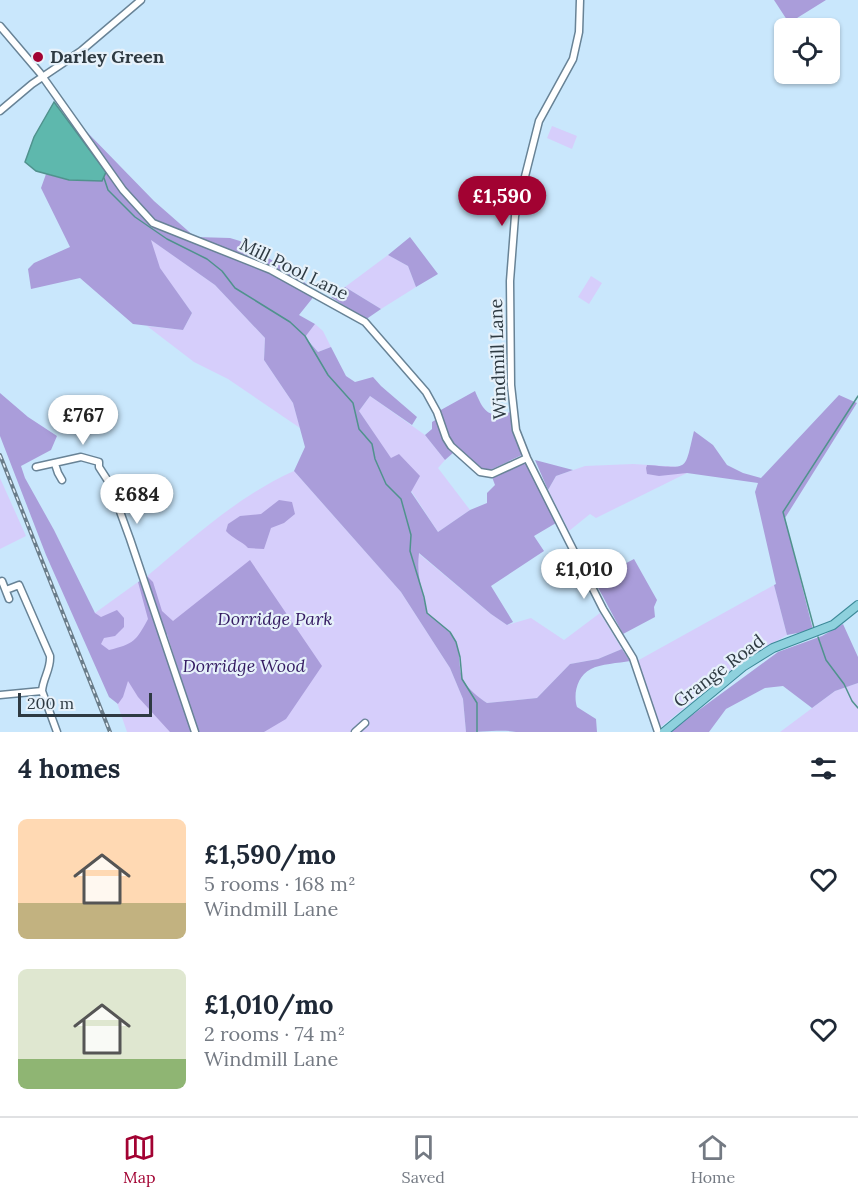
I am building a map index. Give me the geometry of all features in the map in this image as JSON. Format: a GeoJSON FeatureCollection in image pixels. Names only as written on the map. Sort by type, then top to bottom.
{"type":"FeatureCollection","features":[{"type":"Feature","properties":{"kind":"main road","name":"Grange Road"},"geometry":{"type":"LineString","coordinates":[[664,732],[744,666],[773,648],[832,624],[858,605]]}},
{"type":"Feature","properties":{"kind":"street"},"geometry":{"type":"LineString","coordinates":[[0,111],[42,77],[81,51],[141,0]]}},
{"type":"Feature","properties":{"kind":"street","name":"Windmill Lane"},"geometry":{"type":"LineString","coordinates":[[580,0],[579,32],[573,59],[540,121],[515,216],[510,281],[511,385],[516,430],[527,458],[603,609],[633,658],[658,732]]}},
{"type":"Feature","properties":{"kind":"street","name":"Mill Pool Lane"},"geometry":{"type":"LineString","coordinates":[[0,26],[42,77],[123,190],[153,223],[270,270],[365,322],[426,392],[451,446],[480,472],[487,475],[492,474],[527,458]]}},
{"type":"Feature","properties":{"kind":"street"},"geometry":{"type":"LineString","coordinates":[[36,467],[81,457],[99,462],[144,579],[195,732]]}},
{"type":"Feature","properties":{"kind":"street"},"geometry":{"type":"LineString","coordinates":[[55,464],[62,480]]}},
{"type":"Feature","properties":{"kind":"street"},"geometry":{"type":"LineString","coordinates":[[2,581],[9,599]]}},
{"type":"Feature","properties":{"kind":"street"},"geometry":{"type":"LineString","coordinates":[[6,590],[19,585],[50,656],[42,691],[57,732]]}},
{"type":"Feature","properties":{"kind":"street"},"geometry":{"type":"LineString","coordinates":[[0,695],[42,691]]}},
{"type":"Feature","properties":{"kind":"street"},"geometry":{"type":"LineString","coordinates":[[356,732],[365,723]]}},
{"type":"Feature","properties":{"kind":"green space"},"geometry":{"type":"Polygon","coordinates":[[[774,0],[826,0],[797,18],[786,18],[774,0]]]}},
{"type":"Feature","properties":{"kind":"green space"},"geometry":{"type":"Polygon","coordinates":[[[552,126],[577,136],[572,149],[547,138],[552,126]]]}},
{"type":"Feature","properties":{"kind":"green space"},"geometry":{"type":"Polygon","coordinates":[[[84,129],[154,201],[195,237],[155,221],[125,190],[84,129]]]}},
{"type":"Feature","properties":{"kind":"green space"},"geometry":{"type":"Polygon","coordinates":[[[106,172],[149,223],[270,271],[315,295],[299,315],[315,324],[305,337],[318,352],[331,347],[346,376],[355,382],[373,377],[417,417],[412,425],[370,396],[359,411],[391,458],[399,454],[420,476],[411,492],[438,532],[470,510],[487,503],[487,493],[495,485],[492,477],[525,462],[556,523],[534,536],[544,551],[491,586],[513,622],[507,625],[491,614],[419,553],[419,577],[427,613],[454,638],[458,647],[463,680],[487,703],[537,698],[570,664],[598,659],[622,649],[630,661],[595,667],[582,676],[577,686],[577,707],[596,719],[597,732],[466,732],[463,699],[450,668],[401,592],[294,471],[305,447],[293,403],[264,360],[265,338],[215,285],[151,240],[160,268],[192,313],[183,330],[133,324],[80,278],[31,289],[28,269],[34,263],[70,247],[41,188],[46,174],[69,180],[102,181],[106,172]]]}},
{"type":"Feature","properties":{"kind":"green space"},"geometry":{"type":"Polygon","coordinates":[[[196,237],[230,238],[240,241],[290,271],[318,293],[272,268],[196,237]]]}},
{"type":"Feature","properties":{"kind":"green space"},"geometry":{"type":"Polygon","coordinates":[[[410,237],[438,274],[416,287],[408,266],[388,255],[410,237]]]}},
{"type":"Feature","properties":{"kind":"green space"},"geometry":{"type":"Polygon","coordinates":[[[150,239],[215,285],[265,338],[264,360],[293,403],[300,428],[228,379],[194,362],[147,326],[183,330],[192,313],[159,268],[150,239]]]}},
{"type":"Feature","properties":{"kind":"green space"},"geometry":{"type":"Polygon","coordinates":[[[388,255],[408,266],[416,287],[381,309],[345,287],[388,255]]]}},
{"type":"Feature","properties":{"kind":"green space"},"geometry":{"type":"Polygon","coordinates":[[[591,276],[602,283],[589,304],[578,297],[591,276]]]}},
{"type":"Feature","properties":{"kind":"green space"},"geometry":{"type":"Polygon","coordinates":[[[345,287],[381,309],[365,320],[331,297],[345,287]]]}},
{"type":"Feature","properties":{"kind":"green space"},"geometry":{"type":"Polygon","coordinates":[[[315,324],[323,331],[331,347],[318,352],[305,336],[315,324]]]}},
{"type":"Feature","properties":{"kind":"green space"},"geometry":{"type":"Polygon","coordinates":[[[475,391],[487,412],[497,415],[511,412],[512,430],[522,455],[486,472],[475,466],[448,438],[439,411],[475,391]]]}},
{"type":"Feature","properties":{"kind":"green space","name":"Dorridge Wood"},"geometry":{"type":"Polygon","coordinates":[[[0,393],[28,417],[57,436],[51,450],[21,466],[25,478],[54,530],[95,613],[101,617],[117,610],[124,618],[124,627],[115,636],[104,638],[101,644],[109,650],[124,646],[137,637],[144,626],[148,619],[138,582],[148,577],[153,582],[162,611],[173,621],[250,560],[322,666],[286,719],[264,732],[198,732],[167,634],[160,639],[193,732],[170,732],[138,697],[128,681],[118,704],[109,697],[46,555],[0,436],[0,393]]]}},
{"type":"Feature","properties":{"kind":"green space"},"geometry":{"type":"Polygon","coordinates":[[[839,395],[857,403],[785,518],[813,630],[787,635],[755,492],[758,483],[687,473],[659,476],[647,474],[646,468],[647,465],[671,467],[683,464],[686,461],[694,431],[713,445],[727,465],[761,478],[839,395]]]}},
{"type":"Feature","properties":{"kind":"green space"},"geometry":{"type":"Polygon","coordinates":[[[370,396],[425,435],[445,460],[438,468],[470,510],[438,532],[359,411],[370,396]]]}},
{"type":"Feature","properties":{"kind":"green space"},"geometry":{"type":"Polygon","coordinates":[[[437,419],[454,452],[445,460],[425,435],[432,429],[432,422],[437,419]]]}},
{"type":"Feature","properties":{"kind":"green space"},"geometry":{"type":"Polygon","coordinates":[[[535,460],[573,470],[556,476],[548,490],[535,460]]]}},
{"type":"Feature","properties":{"kind":"green space"},"geometry":{"type":"Polygon","coordinates":[[[633,464],[680,467],[687,473],[596,518],[590,514],[569,531],[548,490],[556,476],[585,466],[633,464]]]}},
{"type":"Feature","properties":{"kind":"green space","name":"Dorridge Park"},"geometry":{"type":"Polygon","coordinates":[[[294,471],[401,592],[450,668],[463,699],[466,732],[127,732],[88,618],[138,582],[139,584],[235,505],[273,481],[294,471]]]}},
{"type":"Feature","properties":{"kind":"green space"},"geometry":{"type":"Polygon","coordinates":[[[0,478],[26,536],[0,549],[0,478]]]}},
{"type":"Feature","properties":{"kind":"green space"},"geometry":{"type":"Polygon","coordinates":[[[279,500],[292,502],[295,514],[284,523],[271,528],[264,549],[248,548],[226,531],[228,524],[240,516],[261,514],[279,500]]]}},
{"type":"Feature","properties":{"kind":"green space"},"geometry":{"type":"Polygon","coordinates":[[[418,553],[507,625],[531,618],[564,640],[600,613],[622,649],[598,659],[570,664],[537,698],[487,703],[475,695],[462,679],[460,657],[427,613],[417,577],[418,553]]]}},
{"type":"Feature","properties":{"kind":"green space"},"geometry":{"type":"Polygon","coordinates":[[[634,559],[657,600],[654,607],[655,617],[623,634],[594,580],[634,559]]]}},
{"type":"Feature","properties":{"kind":"green space"},"geometry":{"type":"Polygon","coordinates":[[[774,585],[787,635],[740,663],[662,726],[659,725],[637,661],[774,585]]]}},
{"type":"Feature","properties":{"kind":"green space"},"geometry":{"type":"Polygon","coordinates":[[[843,624],[858,657],[858,683],[835,691],[812,708],[783,686],[765,688],[726,709],[709,732],[669,732],[778,652],[822,636],[843,624]]]}},
{"type":"Feature","properties":{"kind":"green space"},"geometry":{"type":"Polygon","coordinates":[[[858,683],[858,732],[780,732],[835,691],[858,683]]]}},
{"type":"Feature","properties":{"kind":"shaded area"},"geometry":{"type":"Polygon","coordinates":[[[54,102],[106,172],[102,181],[69,180],[36,171],[25,162],[34,137],[54,102]]]}},
{"type":"Feature","properties":{"kind":"waterway"},"geometry":{"type":"LineString","coordinates":[[104,178],[108,190],[135,217],[167,239],[207,259],[222,271],[235,288],[290,322],[305,336],[328,375],[353,403],[359,429],[372,444],[375,459],[386,484],[401,499],[411,535],[410,551],[427,613],[450,632],[456,642],[462,679],[477,703],[477,732]]}},
{"type":"Feature","properties":{"kind":"waterway"},"geometry":{"type":"LineString","coordinates":[[814,628],[783,512],[858,396]]}},
{"type":"Feature","properties":{"kind":"waterway"},"geometry":{"type":"LineString","coordinates":[[818,637],[826,660],[858,708]]}},
{"type":"Feature","properties":{"kind":"railway"},"geometry":{"type":"LineString","coordinates":[[0,455],[110,732]]}},
{"type":"Feature","properties":{"kind":"place","name":"Darley Green"},"geometry":{"type":"Point","coordinates":[38,57]}}]}
